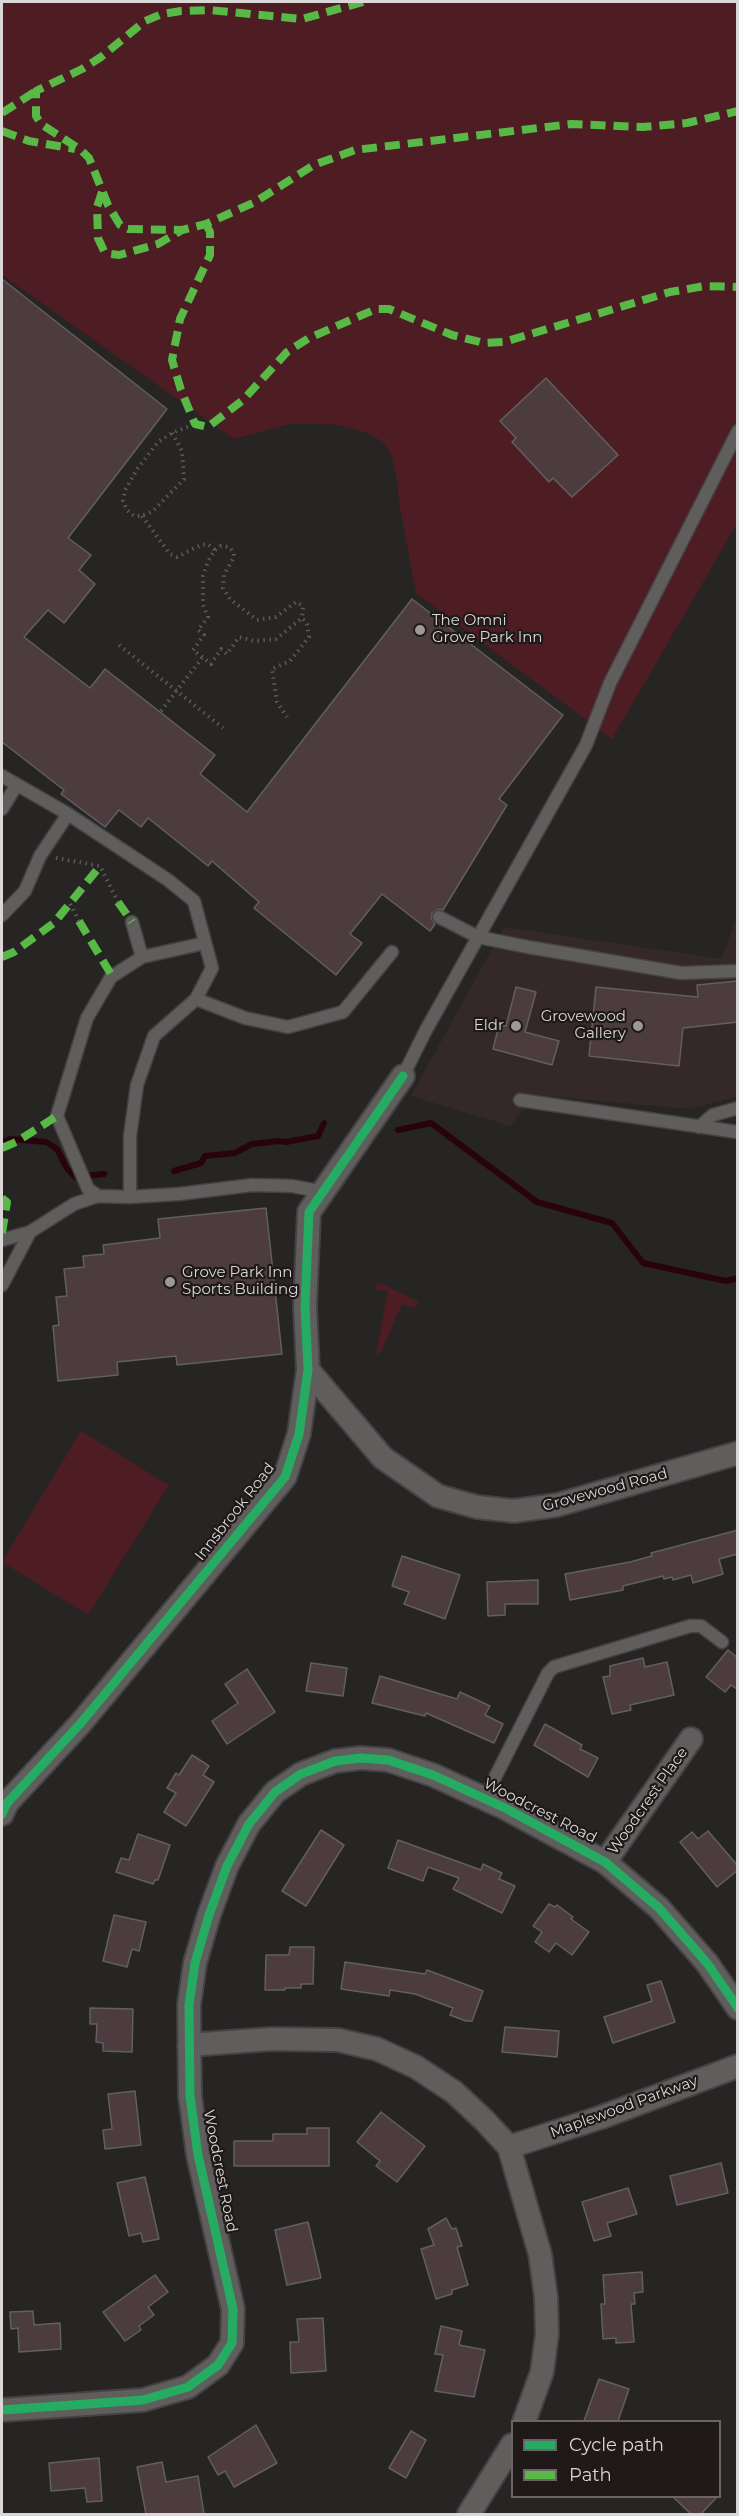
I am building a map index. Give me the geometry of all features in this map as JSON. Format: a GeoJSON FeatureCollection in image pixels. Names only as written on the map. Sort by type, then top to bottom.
{"type":"FeatureCollection","features":[{"type":"Feature","properties":{"kind":"street","name":"Innsbrook Road"},"geometry":{"type":"LineString","coordinates":[[2,1814],[7,1803],[80,1724],[285,1477],[299,1434],[308,1370],[305,1306],[309,1212],[403,1076]]}},
{"type":"Feature","properties":{"kind":"street","name":"Grovewood Road"},"geometry":{"type":"LineString","coordinates":[[308,1370],[383,1458],[438,1496],[477,1507],[514,1511],[557,1505],[738,1453]]}},
{"type":"Feature","properties":{"kind":"street","name":"Woodcrest Place"},"geometry":{"type":"LineString","coordinates":[[605,1862],[691,1739]]}},
{"type":"Feature","properties":{"kind":"street","name":"Woodcrest Road"},"geometry":{"type":"LineString","coordinates":[[2,2410],[143,2400],[154,2397],[188,2387],[218,2365],[232,2343],[233,2309],[196,2143],[190,2096],[189,2005],[195,1963],[208,1915],[227,1866],[249,1824],[274,1792],[302,1774],[327,1764],[361,1758],[388,1760],[433,1775],[605,1862],[659,1908],[707,1963],[738,2008]]}},
{"type":"Feature","properties":{"kind":"street"},"geometry":{"type":"LineString","coordinates":[[189,2044],[272,2039],[338,2040],[377,2049],[416,2067],[454,2092],[509,2147],[540,2254],[546,2297],[547,2334],[542,2372],[524,2420]]}},
{"type":"Feature","properties":{"kind":"street","name":"Maplewood Parkway"},"geometry":{"type":"LineString","coordinates":[[509,2147],[602,2117],[738,2066]]}},
{"type":"Feature","properties":{"kind":"street"},"geometry":{"type":"LineString","coordinates":[[469,2514],[511,2448]]}},
{"type":"Feature","properties":{"kind":"lane"},"geometry":{"type":"LineString","coordinates":[[403,1076],[426,1030],[586,745],[610,683],[738,431]]}},
{"type":"Feature","properties":{"kind":"lane"},"geometry":{"type":"LineString","coordinates":[[2,776],[68,814],[168,880],[194,901],[212,968],[196,999],[154,1036],[138,1085],[130,1136],[130,1197]]}},
{"type":"Feature","properties":{"kind":"lane"},"geometry":{"type":"LineString","coordinates":[[2,809],[16,786]]}},
{"type":"Feature","properties":{"kind":"lane"},"geometry":{"type":"LineString","coordinates":[[2,915],[25,891],[40,856],[68,814]]}},
{"type":"Feature","properties":{"kind":"lane"},"geometry":{"type":"LineString","coordinates":[[439,917],[478,937],[681,974],[738,971]]}},
{"type":"Feature","properties":{"kind":"lane"},"geometry":{"type":"LineString","coordinates":[[132,922],[142,957]]}},
{"type":"Feature","properties":{"kind":"lane"},"geometry":{"type":"LineString","coordinates":[[93,1192],[78,1166],[57,1116],[87,1018],[111,977],[142,957],[205,943]]}},
{"type":"Feature","properties":{"kind":"lane"},"geometry":{"type":"LineString","coordinates":[[196,999],[245,1018],[288,1027],[343,1012],[392,952]]}},
{"type":"Feature","properties":{"kind":"lane"},"geometry":{"type":"LineString","coordinates":[[520,1100],[737,1132]]}},
{"type":"Feature","properties":{"kind":"lane"},"geometry":{"type":"LineString","coordinates":[[699,1127],[713,1115],[738,1108]]}},
{"type":"Feature","properties":{"kind":"lane"},"geometry":{"type":"LineString","coordinates":[[2,1240],[30,1232],[93,1192],[130,1197],[252,1185],[292,1186],[324,1192]]}},
{"type":"Feature","properties":{"kind":"lane"},"geometry":{"type":"LineString","coordinates":[[2,1285],[30,1232]]}},
{"type":"Feature","properties":{"kind":"lane"},"geometry":{"type":"LineString","coordinates":[[484,1799],[548,1673],[554,1667],[690,1626],[701,1626],[722,1642]]}},
{"type":"Feature","properties":{"kind":"path"},"geometry":{"type":"LineString","coordinates":[[172,433],[182,451],[184,479],[159,505],[142,516],[134,516],[127,510],[123,501],[125,490],[138,468],[158,442],[172,433],[195,424]]}},
{"type":"Feature","properties":{"kind":"path"},"geometry":{"type":"LineString","coordinates":[[142,516],[170,554],[177,557],[208,544],[215,550]]}},
{"type":"Feature","properties":{"kind":"path"},"geometry":{"type":"LineString","coordinates":[[221,546],[229,547],[234,553],[222,582],[226,594],[257,620],[283,614],[292,603],[300,603],[304,611],[302,618],[276,639],[254,641],[239,637],[227,654],[221,649],[211,664],[193,650],[204,635],[198,630],[208,617],[203,605],[203,576],[215,550],[221,546]]}},
{"type":"Feature","properties":{"kind":"path"},"geometry":{"type":"LineString","coordinates":[[287,717],[277,702],[272,669],[290,661],[309,637],[308,624],[302,618]]}},
{"type":"Feature","properties":{"kind":"path"},"geometry":{"type":"LineString","coordinates":[[119,645],[223,728]]}},
{"type":"Feature","properties":{"kind":"path"},"geometry":{"type":"LineString","coordinates":[[161,711],[202,658]]}},
{"type":"Feature","properties":{"kind":"path"},"geometry":{"type":"LineString","coordinates":[[40,856],[100,866],[118,902]]}},
{"type":"Feature","properties":{"kind":"path"},"geometry":{"type":"LineString","coordinates":[[70,904],[79,921]]}},
{"type":"Feature","properties":{"kind":"shaded area"},"geometry":{"type":"Polygon","coordinates":[[[2,2],[737,2],[737,524],[612,739],[416,593],[396,474],[392,456],[384,443],[368,433],[339,425],[322,424],[289,424],[234,439],[2,275],[2,2]]]}},
{"type":"Feature","properties":{"kind":"shaded area"},"geometry":{"type":"Polygon","coordinates":[[[737,915],[737,1097],[687,1109],[536,1095],[510,1126],[411,1096],[504,927],[722,959],[737,915]]]}},
{"type":"Feature","properties":{"kind":"shaded area"},"geometry":{"type":"Polygon","coordinates":[[[378,1282],[419,1302],[414,1308],[402,1304],[381,1352],[376,1355],[388,1291],[376,1290],[375,1285],[378,1282]]]}},
{"type":"Feature","properties":{"kind":"shaded area"},"geometry":{"type":"Polygon","coordinates":[[[81,1431],[169,1485],[88,1615],[2,1562],[81,1431]]]}},
{"type":"Feature","properties":{"kind":"building","name":"The Omni Grove Park Inn"},"geometry":{"type":"Polygon","coordinates":[[[2,279],[167,409],[68,538],[91,555],[79,570],[95,584],[64,623],[48,610],[24,637],[90,688],[105,669],[215,755],[200,774],[247,812],[412,599],[563,715],[499,799],[507,805],[443,910],[438,909],[432,913],[431,918],[435,924],[430,931],[382,894],[350,934],[362,943],[336,975],[254,908],[259,902],[212,861],[208,866],[148,818],[141,827],[119,810],[105,827],[61,794],[64,790],[2,742],[2,279]]]}},
{"type":"Feature","properties":{"kind":"building"},"geometry":{"type":"Polygon","coordinates":[[[546,378],[618,455],[572,497],[553,478],[549,482],[512,442],[516,438],[500,421],[546,378]]]}},
{"type":"Feature","properties":{"kind":"building","name":"Grovewood Gallery"},"geometry":{"type":"Polygon","coordinates":[[[738,981],[738,1022],[683,1028],[679,1066],[589,1056],[596,987],[698,997],[697,985],[738,981]]]}},
{"type":"Feature","properties":{"kind":"building","name":"Eldr"},"geometry":{"type":"Polygon","coordinates":[[[516,987],[536,992],[525,1032],[559,1041],[552,1065],[493,1049],[499,1025],[506,1026],[516,987]]]}},
{"type":"Feature","properties":{"kind":"building","name":"Grove Park Inn Sports Building"},"geometry":{"type":"Polygon","coordinates":[[[266,1208],[282,1354],[177,1365],[176,1356],[117,1362],[118,1375],[58,1381],[53,1326],[59,1325],[56,1297],[67,1296],[64,1269],[84,1267],[83,1256],[104,1254],[103,1245],[160,1238],[158,1219],[266,1208]]]}},
{"type":"Feature","properties":{"kind":"building"},"geometry":{"type":"Polygon","coordinates":[[[738,1530],[738,1554],[719,1559],[723,1574],[693,1583],[691,1575],[673,1580],[672,1577],[664,1579],[663,1576],[623,1586],[623,1590],[570,1600],[565,1574],[630,1562],[652,1556],[651,1553],[738,1530]]]}},
{"type":"Feature","properties":{"kind":"building"},"geometry":{"type":"Polygon","coordinates":[[[402,1556],[460,1575],[445,1619],[404,1604],[409,1592],[392,1586],[402,1556]]]}},
{"type":"Feature","properties":{"kind":"building"},"geometry":{"type":"Polygon","coordinates":[[[538,1580],[538,1604],[505,1604],[505,1615],[488,1616],[487,1582],[538,1580]]]}},
{"type":"Feature","properties":{"kind":"building"},"geometry":{"type":"Polygon","coordinates":[[[728,1650],[738,1658],[738,1690],[731,1685],[725,1692],[706,1677],[728,1650]]]}},
{"type":"Feature","properties":{"kind":"building"},"geometry":{"type":"Polygon","coordinates":[[[643,1658],[645,1667],[667,1662],[674,1695],[630,1705],[631,1710],[612,1714],[603,1677],[610,1676],[610,1666],[643,1658]]]}},
{"type":"Feature","properties":{"kind":"building"},"geometry":{"type":"Polygon","coordinates":[[[311,1663],[347,1668],[343,1696],[306,1691],[311,1663]]]}},
{"type":"Feature","properties":{"kind":"building"},"geometry":{"type":"Polygon","coordinates":[[[247,1669],[275,1712],[227,1744],[212,1721],[238,1703],[225,1684],[247,1669]]]}},
{"type":"Feature","properties":{"kind":"building"},"geometry":{"type":"Polygon","coordinates":[[[380,1676],[457,1699],[460,1692],[490,1706],[485,1715],[503,1724],[494,1743],[426,1713],[425,1716],[372,1703],[380,1676]]]}},
{"type":"Feature","properties":{"kind":"building"},"geometry":{"type":"Polygon","coordinates":[[[545,1724],[582,1745],[580,1749],[598,1758],[588,1777],[534,1745],[545,1724]]]}},
{"type":"Feature","properties":{"kind":"building"},"geometry":{"type":"Polygon","coordinates":[[[192,1755],[209,1766],[203,1775],[214,1782],[186,1826],[164,1812],[176,1793],[167,1788],[176,1773],[179,1775],[192,1755]]]}},
{"type":"Feature","properties":{"kind":"building"},"geometry":{"type":"Polygon","coordinates":[[[321,1830],[344,1845],[306,1906],[282,1891],[321,1830]]]}},
{"type":"Feature","properties":{"kind":"building"},"geometry":{"type":"Polygon","coordinates":[[[708,1831],[738,1866],[738,1870],[717,1887],[680,1842],[692,1832],[698,1839],[708,1831]]]}},
{"type":"Feature","properties":{"kind":"building"},"geometry":{"type":"Polygon","coordinates":[[[138,1834],[170,1845],[158,1880],[155,1880],[153,1884],[116,1872],[121,1858],[129,1860],[138,1834]]]}},
{"type":"Feature","properties":{"kind":"building"},"geometry":{"type":"Polygon","coordinates":[[[398,1840],[481,1870],[483,1864],[502,1873],[499,1879],[515,1886],[502,1913],[453,1889],[459,1878],[428,1867],[423,1881],[388,1868],[398,1840]]]}},
{"type":"Feature","properties":{"kind":"building"},"geometry":{"type":"Polygon","coordinates":[[[549,1904],[555,1907],[557,1905],[589,1932],[572,1955],[556,1943],[549,1952],[535,1942],[542,1932],[533,1926],[549,1904]]]}},
{"type":"Feature","properties":{"kind":"building"},"geometry":{"type":"Polygon","coordinates":[[[114,1915],[146,1922],[139,1951],[132,1949],[127,1967],[103,1961],[114,1915]]]}},
{"type":"Feature","properties":{"kind":"building"},"geometry":{"type":"Polygon","coordinates":[[[290,1947],[314,1947],[313,1984],[301,1984],[301,1988],[285,1988],[285,1990],[265,1990],[266,1955],[289,1955],[290,1947]]]}},
{"type":"Feature","properties":{"kind":"building"},"geometry":{"type":"Polygon","coordinates":[[[345,1962],[425,1974],[427,1970],[483,1991],[472,2021],[466,2021],[450,2015],[453,2008],[415,1994],[390,1990],[389,1996],[341,1989],[345,1962]]]}},
{"type":"Feature","properties":{"kind":"building"},"geometry":{"type":"Polygon","coordinates":[[[661,1981],[675,2022],[613,2043],[604,2017],[652,2001],[647,1985],[661,1981]]]}},
{"type":"Feature","properties":{"kind":"building"},"geometry":{"type":"Polygon","coordinates":[[[90,2008],[133,2009],[132,2052],[103,2051],[103,2043],[96,2042],[97,2024],[90,2024],[90,2008]]]}},
{"type":"Feature","properties":{"kind":"building"},"geometry":{"type":"Polygon","coordinates":[[[505,2027],[559,2031],[557,2057],[502,2052],[505,2027]]]}},
{"type":"Feature","properties":{"kind":"building"},"geometry":{"type":"Polygon","coordinates":[[[135,2091],[141,2145],[105,2149],[103,2130],[112,2129],[108,2094],[135,2091]]]}},
{"type":"Feature","properties":{"kind":"building"},"geometry":{"type":"Polygon","coordinates":[[[381,2112],[425,2146],[397,2182],[376,2166],[380,2161],[357,2142],[381,2112]]]}},
{"type":"Feature","properties":{"kind":"building"},"geometry":{"type":"Polygon","coordinates":[[[307,2128],[329,2128],[329,2166],[234,2166],[234,2141],[273,2141],[273,2134],[307,2134],[307,2128]]]}},
{"type":"Feature","properties":{"kind":"building"},"geometry":{"type":"Polygon","coordinates":[[[721,2163],[728,2193],[677,2205],[670,2176],[721,2163]]]}},
{"type":"Feature","properties":{"kind":"building"},"geometry":{"type":"Polygon","coordinates":[[[145,2177],[159,2239],[143,2242],[141,2233],[129,2236],[117,2183],[145,2177]]]}},
{"type":"Feature","properties":{"kind":"building"},"geometry":{"type":"Polygon","coordinates":[[[628,2188],[637,2214],[607,2223],[611,2236],[594,2241],[582,2202],[628,2188]]]}},
{"type":"Feature","properties":{"kind":"building"},"geometry":{"type":"Polygon","coordinates":[[[446,2218],[452,2229],[456,2228],[462,2246],[457,2247],[468,2285],[452,2290],[452,2294],[436,2299],[421,2249],[434,2245],[428,2229],[446,2218]]]}},
{"type":"Feature","properties":{"kind":"building"},"geometry":{"type":"Polygon","coordinates":[[[308,2222],[321,2278],[287,2285],[275,2230],[308,2222]]]}},
{"type":"Feature","properties":{"kind":"building"},"geometry":{"type":"Polygon","coordinates":[[[642,2272],[643,2292],[634,2293],[635,2304],[631,2304],[634,2342],[616,2343],[616,2338],[603,2339],[601,2304],[605,2304],[603,2275],[642,2272]]]}},
{"type":"Feature","properties":{"kind":"building"},"geometry":{"type":"Polygon","coordinates":[[[155,2275],[168,2292],[148,2307],[154,2315],[139,2326],[141,2330],[125,2341],[103,2312],[155,2275]]]}},
{"type":"Feature","properties":{"kind":"building"},"geometry":{"type":"Polygon","coordinates":[[[33,2311],[34,2325],[60,2323],[61,2349],[19,2352],[18,2328],[11,2329],[10,2312],[33,2311]]]}},
{"type":"Feature","properties":{"kind":"building"},"geometry":{"type":"Polygon","coordinates":[[[323,2318],[326,2371],[291,2373],[290,2342],[299,2342],[297,2319],[323,2318]]]}},
{"type":"Feature","properties":{"kind":"building"},"geometry":{"type":"Polygon","coordinates":[[[441,2326],[462,2331],[459,2345],[485,2350],[474,2397],[435,2391],[443,2355],[435,2354],[441,2326]]]}},
{"type":"Feature","properties":{"kind":"building"},"geometry":{"type":"Polygon","coordinates":[[[599,2379],[629,2389],[618,2420],[584,2420],[599,2379]]]}},
{"type":"Feature","properties":{"kind":"building"},"geometry":{"type":"Polygon","coordinates":[[[256,2425],[277,2463],[234,2487],[225,2471],[218,2475],[208,2457],[256,2425]]]}},
{"type":"Feature","properties":{"kind":"building"},"geometry":{"type":"Polygon","coordinates":[[[411,2431],[426,2440],[406,2478],[389,2468],[411,2431]]]}},
{"type":"Feature","properties":{"kind":"building"},"geometry":{"type":"Polygon","coordinates":[[[99,2458],[102,2501],[87,2502],[85,2488],[51,2491],[49,2463],[99,2458]]]}},
{"type":"Feature","properties":{"kind":"building"},"geometry":{"type":"Polygon","coordinates":[[[162,2462],[166,2482],[198,2476],[204,2514],[146,2514],[137,2467],[162,2462]]]}},
{"type":"Feature","properties":{"kind":"building"},"geometry":{"type":"Polygon","coordinates":[[[674,2498],[716,2498],[701,2514],[691,2514],[674,2498]]]}},
{"type":"Feature","properties":{"kind":"waterway"},"geometry":{"type":"LineString","coordinates":[[174,1171],[201,1163],[205,1156],[235,1153],[252,1144],[286,1142],[318,1136],[324,1123]]}},
{"type":"Feature","properties":{"kind":"waterway"},"geometry":{"type":"LineString","coordinates":[[398,1130],[431,1123],[537,1202],[612,1223],[643,1263],[726,1281],[738,1278]]}},
{"type":"Feature","properties":{"kind":"waterway"},"geometry":{"type":"LineString","coordinates":[[2,1143],[10,1139],[46,1142],[57,1149],[66,1167],[75,1177],[104,1174]]}},
{"type":"Feature","properties":{"kind":"marked path"},"geometry":{"type":"LineString","coordinates":[[363,2],[302,19],[209,10],[162,14],[145,21],[101,57],[82,69],[36,91],[36,116],[41,124],[81,150],[89,158],[108,205],[120,225],[128,229],[182,230],[206,224],[255,202],[314,165],[355,150],[571,124],[643,127],[687,123],[738,111]]}},
{"type":"Feature","properties":{"kind":"marked path"},"geometry":{"type":"LineString","coordinates":[[2,113],[36,91]]}},
{"type":"Feature","properties":{"kind":"marked path"},"geometry":{"type":"LineString","coordinates":[[2,131],[29,141],[75,149]]}},
{"type":"Feature","properties":{"kind":"marked path"},"geometry":{"type":"LineString","coordinates":[[102,192],[97,207],[98,238],[104,251],[119,255],[158,244],[182,230]]}},
{"type":"Feature","properties":{"kind":"marked path"},"geometry":{"type":"LineString","coordinates":[[206,224],[210,232],[210,255],[180,319],[172,360],[195,424],[208,427],[243,400],[287,352],[309,338],[376,309],[389,309],[452,335],[484,343],[504,342],[670,292],[705,286],[738,287]]}},
{"type":"Feature","properties":{"kind":"marked path"},"geometry":{"type":"LineString","coordinates":[[2,957],[14,952],[54,923],[100,866]]}},
{"type":"Feature","properties":{"kind":"marked path"},"geometry":{"type":"LineString","coordinates":[[118,902],[132,922]]}},
{"type":"Feature","properties":{"kind":"marked path"},"geometry":{"type":"LineString","coordinates":[[79,921],[112,976]]}},
{"type":"Feature","properties":{"kind":"marked path"},"geometry":{"type":"LineString","coordinates":[[2,1148],[16,1142],[57,1116]]}},
{"type":"Feature","properties":{"kind":"marked path"},"geometry":{"type":"LineString","coordinates":[[2,1198],[7,1202],[2,1233]]}},
{"type":"Feature","properties":{"kind":"cycle path"},"geometry":{"type":"LineString","coordinates":[[2,1814],[7,1803],[80,1724],[285,1477],[299,1434],[308,1370],[305,1306],[309,1212],[403,1076]]}},
{"type":"Feature","properties":{"kind":"cycle path"},"geometry":{"type":"LineString","coordinates":[[2,2410],[143,2400],[188,2387],[218,2365],[232,2343],[233,2309],[198,2155],[190,2096],[189,2005],[195,1963],[227,1866],[249,1824],[275,1792],[301,1774],[335,1761],[361,1758],[388,1760],[433,1775],[505,1808],[605,1862],[659,1908],[707,1963],[738,2008]]}},
{"type":"Feature","properties":{"kind":"place","name":"The Omni Grove Park Inn"},"geometry":{"type":"Point","coordinates":[420,630]}},
{"type":"Feature","properties":{"kind":"place","name":"Eldr"},"geometry":{"type":"Point","coordinates":[516,1026]}},
{"type":"Feature","properties":{"kind":"place","name":"Grovewood Gallery"},"geometry":{"type":"Point","coordinates":[638,1026]}},
{"type":"Feature","properties":{"kind":"place","name":"Grove Park Inn Sports Building"},"geometry":{"type":"Point","coordinates":[170,1282]}}]}
